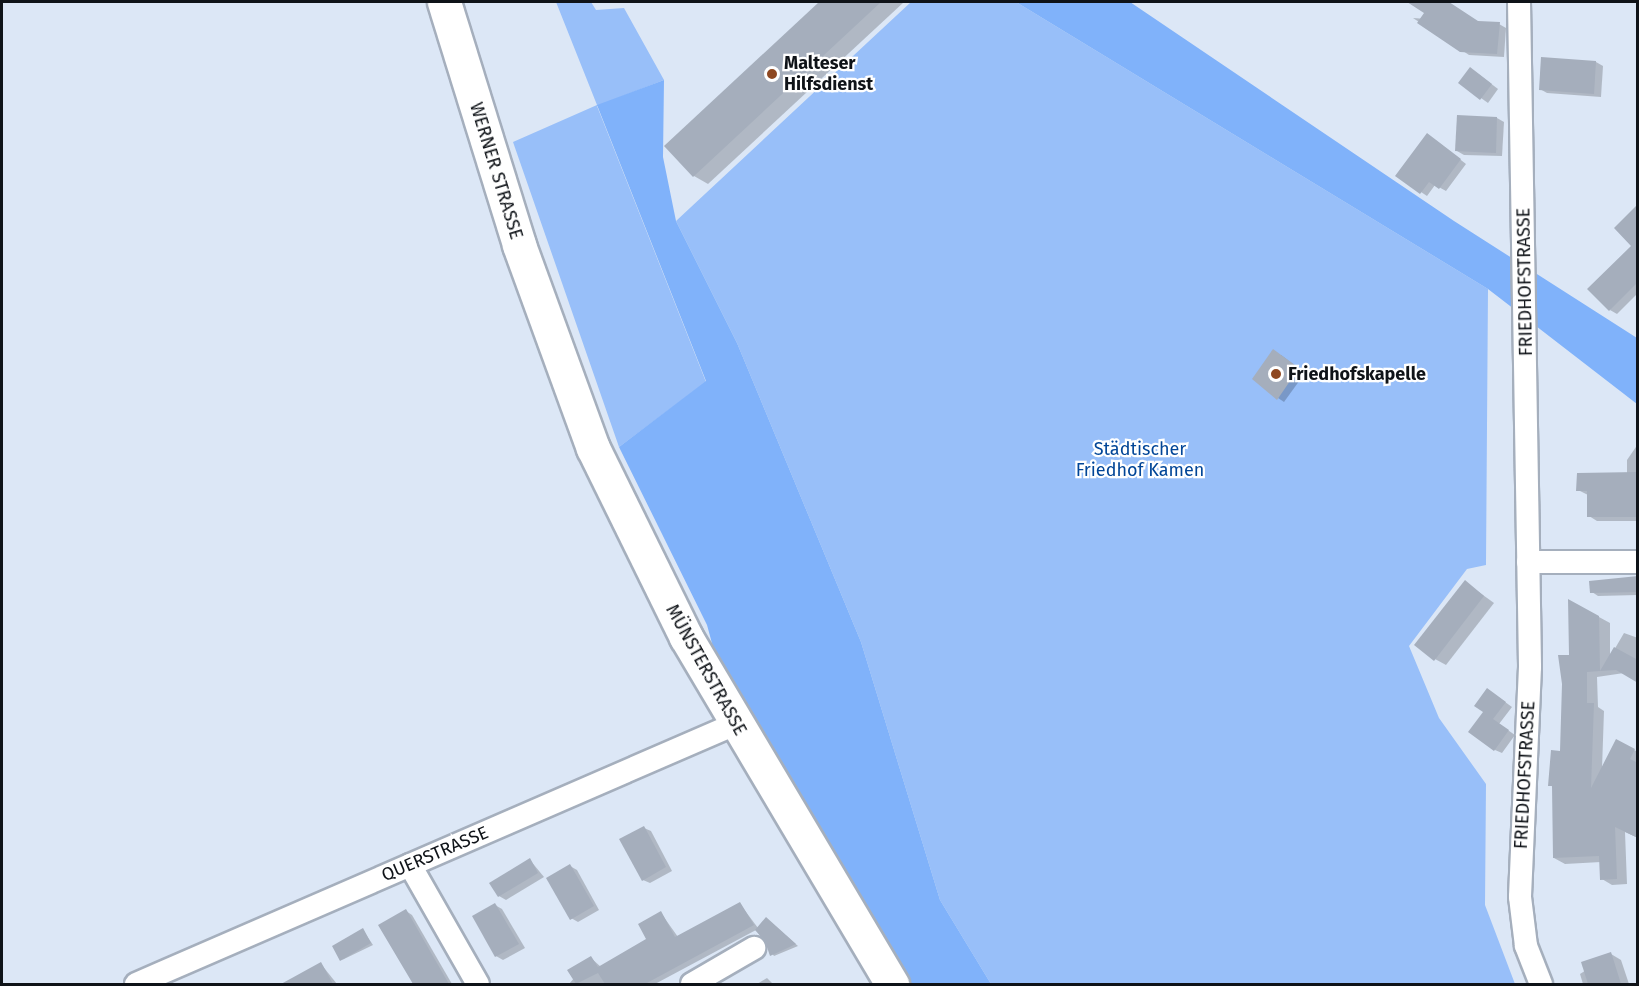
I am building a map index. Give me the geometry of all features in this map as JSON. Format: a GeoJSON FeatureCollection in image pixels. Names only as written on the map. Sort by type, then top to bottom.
{"type":"FeatureCollection","features":[{"type":"Feature","properties":{"kind":"main road","name":"WERNER STRASSE"},"geometry":{"type":"LineString","coordinates":[[444,2],[552,340]]}},
{"type":"Feature","properties":{"kind":"main road","name":"MÜNSTERSTRASSE"},"geometry":{"type":"LineString","coordinates":[[552,340],[593,448],[639,547],[735,724],[892,984]]}},
{"type":"Feature","properties":{"kind":"street","name":"FRIEDHOFSTRASSE"},"geometry":{"type":"LineString","coordinates":[[1520,2],[1527,330],[1529,737],[1520,897],[1526,946],[1541,984]]}},
{"type":"Feature","properties":{"kind":"street"},"geometry":{"type":"LineString","coordinates":[[1528,562],[1638,562]]}},
{"type":"Feature","properties":{"kind":"street","name":"QUERSTRASSE"},"geometry":{"type":"LineString","coordinates":[[136,984],[735,724]]}},
{"type":"Feature","properties":{"kind":"street"},"geometry":{"type":"LineString","coordinates":[[410,865],[478,984]]}},
{"type":"Feature","properties":{"kind":"street"},"geometry":{"type":"LineString","coordinates":[[692,984],[725,976],[754,948]]}},
{"type":"Feature","properties":{"kind":"green space"},"geometry":{"type":"Polygon","coordinates":[[[556,2],[591,2],[596,10],[624,8],[664,80],[597,106],[706,382],[619,447],[513,142],[597,105],[556,2]]]}},
{"type":"Feature","properties":{"kind":"green space","name":"Städtischer Friedhof Kamen"},"geometry":{"type":"Polygon","coordinates":[[[911,2],[1016,2],[1488,289],[1486,565],[1467,569],[1409,646],[1439,718],[1486,784],[1485,905],[1515,984],[991,984],[940,900],[861,642],[737,343],[676,221],[911,2]]]}},
{"type":"Feature","properties":{"kind":"shaded area"},"geometry":{"type":"Polygon","coordinates":[[[1016,2],[1130,2],[1454,221],[1637,338],[1637,404],[1488,289],[1016,2]]]}},
{"type":"Feature","properties":{"kind":"shaded area"},"geometry":{"type":"Polygon","coordinates":[[[664,80],[663,157],[676,221],[737,343],[861,642],[940,900],[991,984],[897,984],[731,713],[707,625],[619,447],[706,381],[597,105],[664,80]]]}},
{"type":"Feature","properties":{"kind":"building","name":"Malteser Hilfsdienst"},"geometry":{"type":"Polygon","coordinates":[[[819,2],[881,2],[693,177],[664,146],[819,2]]]}},
{"type":"Feature","properties":{"kind":"building"},"geometry":{"type":"Polygon","coordinates":[[[1407,2],[1449,2],[1478,21],[1500,22],[1497,54],[1460,52],[1417,23],[1424,13],[1407,2]]]}},
{"type":"Feature","properties":{"kind":"building"},"geometry":{"type":"Polygon","coordinates":[[[1541,57],[1596,61],[1594,94],[1539,90],[1541,57]]]}},
{"type":"Feature","properties":{"kind":"building"},"geometry":{"type":"Polygon","coordinates":[[[1470,67],[1492,84],[1480,100],[1458,83],[1470,67]]]}},
{"type":"Feature","properties":{"kind":"building"},"geometry":{"type":"Polygon","coordinates":[[[1457,115],[1497,117],[1496,153],[1455,151],[1457,115]]]}},
{"type":"Feature","properties":{"kind":"building"},"geometry":{"type":"Polygon","coordinates":[[[1427,133],[1461,159],[1439,189],[1429,182],[1420,194],[1395,176],[1427,133]]]}},
{"type":"Feature","properties":{"kind":"building"},"geometry":{"type":"Polygon","coordinates":[[[1638,204],[1638,282],[1609,311],[1587,289],[1631,246],[1614,228],[1638,204]]]}},
{"type":"Feature","properties":{"kind":"building","name":"Friedhofskapelle"},"geometry":{"type":"Polygon","coordinates":[[[1273,349],[1299,368],[1277,400],[1252,379],[1273,349]]]}},
{"type":"Feature","properties":{"kind":"building"},"geometry":{"type":"Polygon","coordinates":[[[1638,472],[1638,517],[1587,517],[1587,491],[1576,491],[1577,473],[1638,472]]]}},
{"type":"Feature","properties":{"kind":"building"},"geometry":{"type":"Polygon","coordinates":[[[1638,576],[1638,592],[1590,593],[1589,581],[1638,576]]]}},
{"type":"Feature","properties":{"kind":"building"},"geometry":{"type":"Polygon","coordinates":[[[1465,580],[1484,596],[1434,661],[1414,645],[1465,580]]]}},
{"type":"Feature","properties":{"kind":"building"},"geometry":{"type":"Polygon","coordinates":[[[1568,599],[1599,616],[1600,671],[1587,672],[1587,703],[1594,703],[1591,788],[1616,739],[1635,749],[1630,759],[1638,763],[1638,838],[1615,827],[1617,879],[1600,880],[1599,856],[1553,858],[1552,786],[1548,786],[1551,750],[1560,751],[1562,684],[1558,655],[1569,655],[1568,599]]]}},
{"type":"Feature","properties":{"kind":"building"},"geometry":{"type":"Polygon","coordinates":[[[1614,647],[1638,660],[1638,683],[1616,670],[1600,671],[1614,647]]]}},
{"type":"Feature","properties":{"kind":"building"},"geometry":{"type":"Polygon","coordinates":[[[1487,688],[1506,702],[1493,719],[1509,730],[1494,751],[1468,732],[1483,712],[1474,706],[1487,688]]]}},
{"type":"Feature","properties":{"kind":"building"},"geometry":{"type":"Polygon","coordinates":[[[644,826],[666,867],[642,881],[619,839],[644,826]]]}},
{"type":"Feature","properties":{"kind":"building"},"geometry":{"type":"Polygon","coordinates":[[[530,858],[538,873],[498,897],[489,883],[530,858]]]}},
{"type":"Feature","properties":{"kind":"building"},"geometry":{"type":"Polygon","coordinates":[[[570,864],[594,906],[570,920],[546,878],[570,864]]]}},
{"type":"Feature","properties":{"kind":"building"},"geometry":{"type":"Polygon","coordinates":[[[740,902],[754,925],[645,984],[605,984],[598,973],[576,984],[567,970],[591,956],[598,967],[646,939],[638,924],[661,911],[675,937],[740,902]]]}},
{"type":"Feature","properties":{"kind":"building"},"geometry":{"type":"Polygon","coordinates":[[[495,903],[519,944],[495,957],[472,916],[495,903]]]}},
{"type":"Feature","properties":{"kind":"building"},"geometry":{"type":"Polygon","coordinates":[[[406,909],[449,984],[413,984],[378,925],[406,909]]]}},
{"type":"Feature","properties":{"kind":"building"},"geometry":{"type":"Polygon","coordinates":[[[766,917],[796,944],[770,956],[765,941],[755,930],[766,917]]]}},
{"type":"Feature","properties":{"kind":"building"},"geometry":{"type":"Polygon","coordinates":[[[363,928],[371,943],[340,961],[332,946],[363,928]]]}},
{"type":"Feature","properties":{"kind":"building"},"geometry":{"type":"Polygon","coordinates":[[[1611,952],[1621,984],[1588,984],[1581,962],[1611,952]]]}},
{"type":"Feature","properties":{"kind":"building"},"geometry":{"type":"Polygon","coordinates":[[[321,962],[333,984],[281,984],[321,962]]]}},
{"type":"Feature","properties":{"kind":"place","name":"Malteser Hilfsdienst"},"geometry":{"type":"Point","coordinates":[772,74]}},
{"type":"Feature","properties":{"kind":"place","name":"Friedhofskapelle"},"geometry":{"type":"Point","coordinates":[1276,374]}}]}
